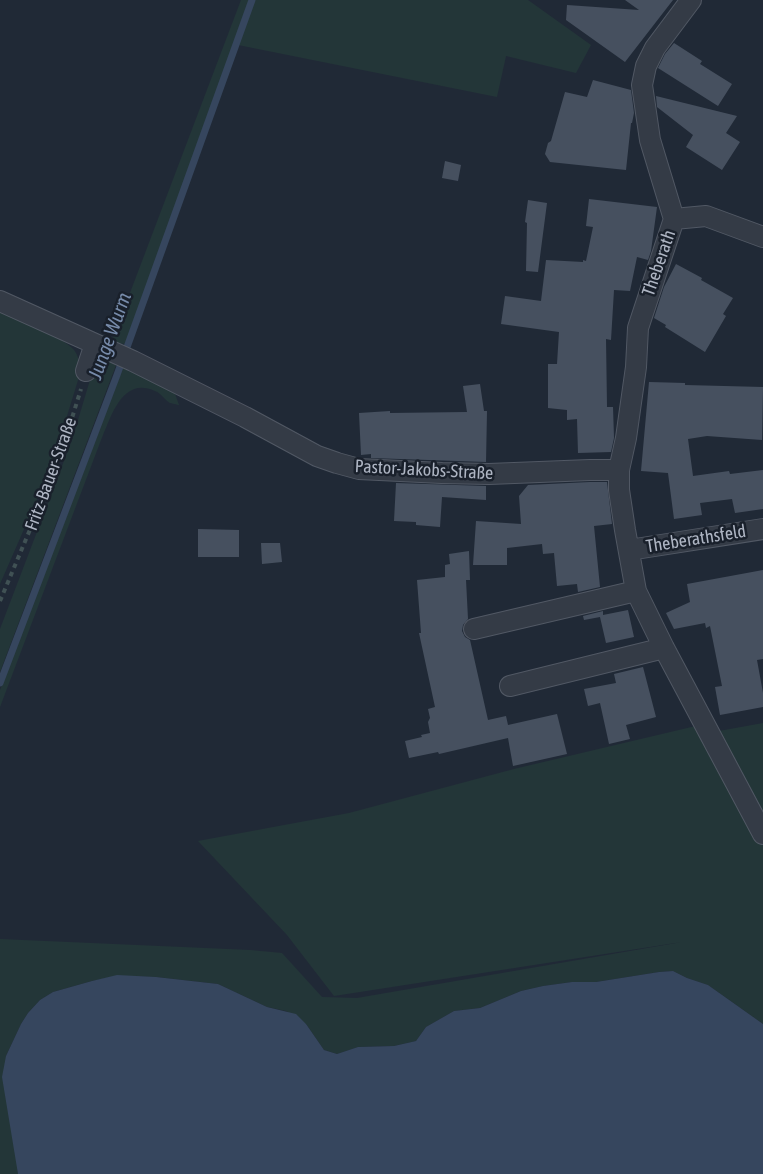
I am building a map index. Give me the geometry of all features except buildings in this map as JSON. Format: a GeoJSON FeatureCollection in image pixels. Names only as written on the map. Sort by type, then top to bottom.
{"type":"FeatureCollection","features":[{"type":"Feature","properties":{"kind":"street","name":"Theberath"},"geometry":{"type":"LineString","coordinates":[[619,470],[636,367],[638,328],[674,219],[650,140],[642,85],[646,66],[655,48],[691,0]]}},
{"type":"Feature","properties":{"kind":"street"},"geometry":{"type":"LineString","coordinates":[[674,219],[706,216],[763,237]]}},
{"type":"Feature","properties":{"kind":"street","name":"Pastor-Jakobs-Straße"},"geometry":{"type":"LineString","coordinates":[[0,300],[133,361],[317,456],[337,463],[359,469],[430,473],[489,474],[619,470]]}},
{"type":"Feature","properties":{"kind":"street"},"geometry":{"type":"LineString","coordinates":[[86,371],[102,347]]}},
{"type":"Feature","properties":{"kind":"street"},"geometry":{"type":"LineString","coordinates":[[619,470],[619,490],[636,591],[763,834]]}},
{"type":"Feature","properties":{"kind":"street","name":"Theberathsfeld"},"geometry":{"type":"LineString","coordinates":[[629,550],[763,529]]}},
{"type":"Feature","properties":{"kind":"street"},"geometry":{"type":"LineString","coordinates":[[474,629],[636,591]]}},
{"type":"Feature","properties":{"kind":"street"},"geometry":{"type":"LineString","coordinates":[[510,686],[664,648]]}},
{"type":"Feature","properties":{"kind":"path","name":"Fritz-Bauer-Straße"},"geometry":{"type":"LineString","coordinates":[[0,602],[58,463],[86,371]]}},
{"type":"Feature","properties":{"kind":"shaded area"},"geometry":{"type":"Polygon","coordinates":[[[241,0],[528,0],[591,45],[576,73],[506,56],[497,97],[238,45],[128,344],[111,343],[241,0]]]}},
{"type":"Feature","properties":{"kind":"shaded area"},"geometry":{"type":"Polygon","coordinates":[[[0,312],[50,334],[68,345],[75,352],[82,367],[52,465],[0,584],[0,312]]]}},
{"type":"Feature","properties":{"kind":"shaded area"},"geometry":{"type":"Polygon","coordinates":[[[100,357],[116,365],[0,672],[0,629],[72,440],[96,360],[100,357]]]}},
{"type":"Feature","properties":{"kind":"shaded area"},"geometry":{"type":"Polygon","coordinates":[[[123,368],[174,391],[179,405],[170,403],[157,392],[144,388],[134,389],[119,401],[101,440],[0,707],[0,690],[123,368]]]}},
{"type":"Feature","properties":{"kind":"shaded area"},"geometry":{"type":"Polygon","coordinates":[[[763,723],[763,816],[719,731],[763,723]]]}},
{"type":"Feature","properties":{"kind":"shaded area"},"geometry":{"type":"Polygon","coordinates":[[[700,725],[763,844],[763,1024],[708,985],[673,971],[596,982],[572,982],[521,991],[480,1008],[454,1011],[426,1027],[416,1041],[394,1046],[358,1047],[337,1054],[324,1050],[306,1024],[286,1011],[267,1007],[218,984],[156,977],[117,976],[53,992],[40,1000],[21,1024],[6,1056],[18,1174],[0,1174],[0,939],[282,953],[322,997],[357,998],[682,942],[334,996],[287,935],[198,841],[349,813],[514,769],[700,725]]]}},
{"type":"Feature","properties":{"kind":"water"},"geometry":{"type":"Polygon","coordinates":[[[673,971],[708,985],[763,1024],[763,1174],[18,1174],[2,1077],[6,1056],[28,1013],[40,1000],[53,992],[117,975],[218,984],[267,1007],[296,1014],[324,1050],[337,1054],[358,1047],[394,1046],[416,1041],[426,1027],[454,1011],[480,1008],[521,991],[572,982],[596,982],[673,971]]]}},
{"type":"Feature","properties":{"kind":"waterway","name":"Junge Wurm"},"geometry":{"type":"LineString","coordinates":[[0,683],[117,375],[252,0]]}}]}
